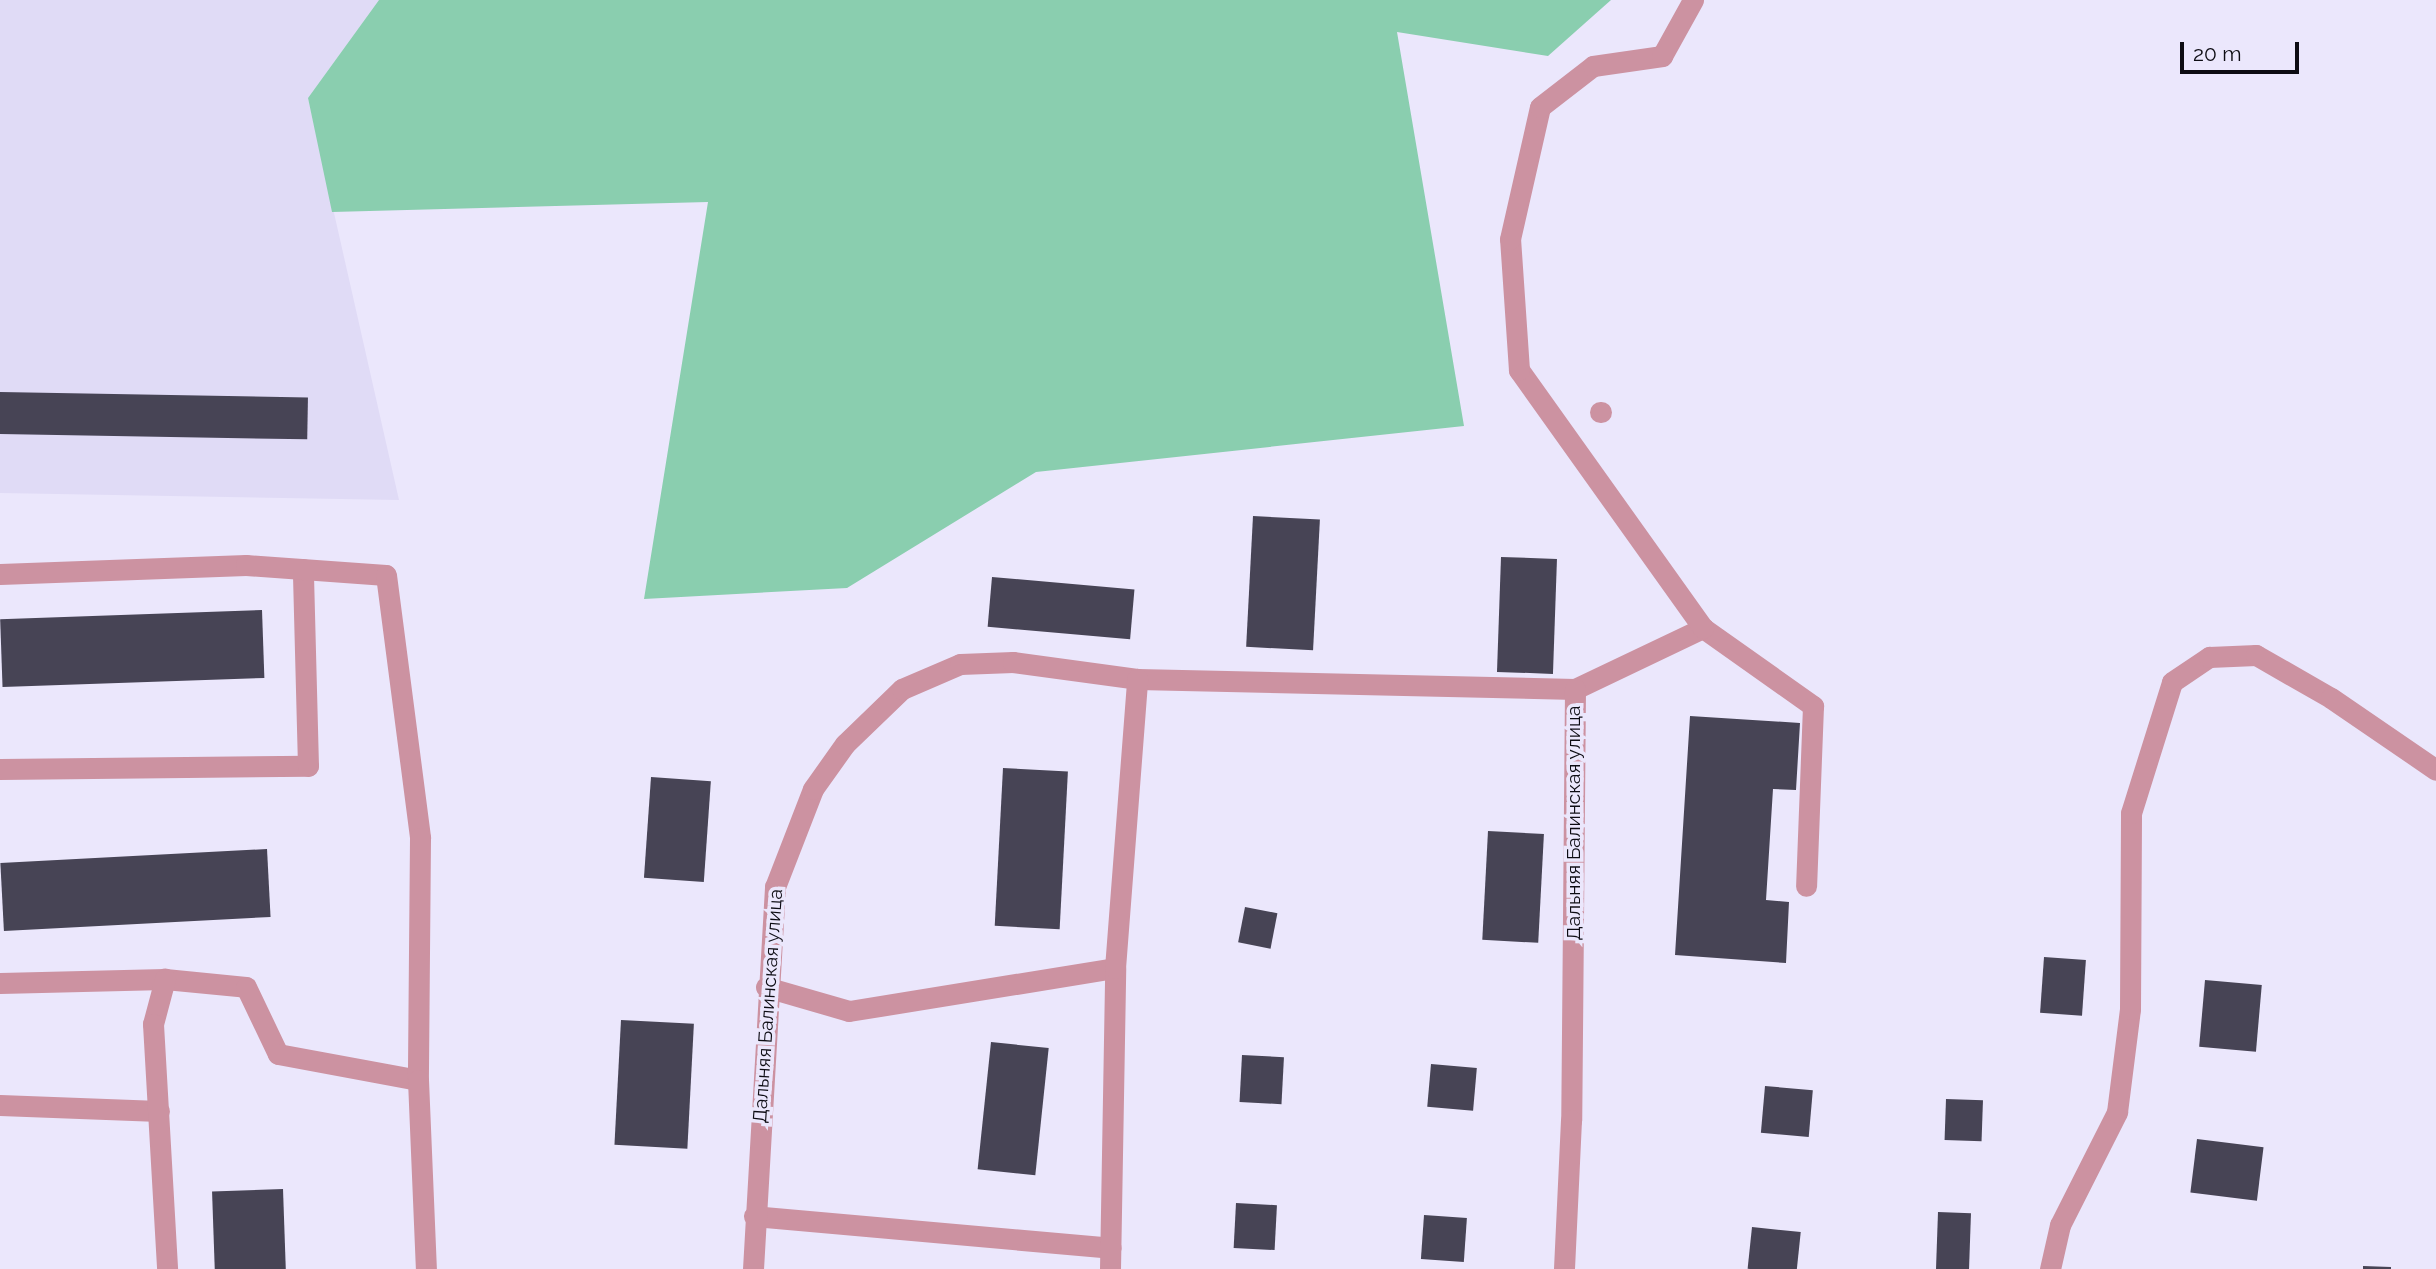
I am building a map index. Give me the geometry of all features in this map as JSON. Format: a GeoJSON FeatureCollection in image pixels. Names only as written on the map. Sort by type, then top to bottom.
{"type":"FeatureCollection","features":[{"type":"Feature","properties":{"kind":"street"},"geometry":{"type":"LineString","coordinates":[[1693,0],[1662,56],[1593,66],[1540,107],[1510,239],[1520,370],[1703,628],[1813,706],[1806,886]]}},
{"type":"Feature","properties":{"kind":"street"},"geometry":{"type":"LineString","coordinates":[[0,574],[246,565],[386,575],[420,838],[418,1080],[426,1269]]}},
{"type":"Feature","properties":{"kind":"street"},"geometry":{"type":"LineString","coordinates":[[0,769],[308,766],[303,569]]}},
{"type":"Feature","properties":{"kind":"street"},"geometry":{"type":"LineString","coordinates":[[1575,689],[1703,628]]}},
{"type":"Feature","properties":{"kind":"street"},"geometry":{"type":"LineString","coordinates":[[2050,1269],[2060,1225],[2117,1112],[2130,1009],[2131,813],[2172,682],[2209,657],[2256,655],[2331,698],[2436,770]]}},
{"type":"Feature","properties":{"kind":"street","name":"Дальняя Балинская улица"},"geometry":{"type":"LineString","coordinates":[[753,1269],[766,987],[775,887],[813,789],[845,744],[902,689],[960,664],[1013,663],[1137,678],[1575,689],[1571,1120],[1564,1269]]}},
{"type":"Feature","properties":{"kind":"street"},"geometry":{"type":"LineString","coordinates":[[754,1216],[1111,1258],[1115,968],[1137,678]]}},
{"type":"Feature","properties":{"kind":"street"},"geometry":{"type":"LineString","coordinates":[[766,987],[849,1011],[1115,968]]}},
{"type":"Feature","properties":{"kind":"street"},"geometry":{"type":"LineString","coordinates":[[0,983],[165,979],[246,986],[278,1054],[418,1080]]}},
{"type":"Feature","properties":{"kind":"street"},"geometry":{"type":"LineString","coordinates":[[165,979],[153,1024],[167,1269]]}},
{"type":"Feature","properties":{"kind":"street"},"geometry":{"type":"LineString","coordinates":[[0,1105],[159,1111]]}},
{"type":"Feature","properties":{"kind":"shaded area"},"geometry":{"type":"Polygon","coordinates":[[[0,0],[379,0],[308,98],[399,500],[0,493],[0,0]]]}},
{"type":"Feature","properties":{"kind":"green space"},"geometry":{"type":"Polygon","coordinates":[[[379,0],[1611,0],[1548,56],[1397,32],[1464,426],[1036,472],[847,588],[644,599],[708,202],[332,212],[308,98],[379,0]]]}},
{"type":"Feature","properties":{"kind":"building"},"geometry":{"type":"Polygon","coordinates":[[[0,392],[308,397],[307,439],[0,434],[0,392]]]}},
{"type":"Feature","properties":{"kind":"building"},"geometry":{"type":"Polygon","coordinates":[[[1253,516],[1320,520],[1313,650],[1246,647],[1253,516]]]}},
{"type":"Feature","properties":{"kind":"building"},"geometry":{"type":"Polygon","coordinates":[[[1501,557],[1557,559],[1553,674],[1497,672],[1501,557]]]}},
{"type":"Feature","properties":{"kind":"building"},"geometry":{"type":"Polygon","coordinates":[[[992,577],[1134,589],[1130,639],[988,627],[992,577]]]}},
{"type":"Feature","properties":{"kind":"building"},"geometry":{"type":"Polygon","coordinates":[[[262,610],[264,678],[3,687],[0,619],[262,610]]]}},
{"type":"Feature","properties":{"kind":"building"},"geometry":{"type":"Polygon","coordinates":[[[1690,716],[1800,723],[1796,790],[1773,789],[1766,900],[1789,902],[1786,963],[1675,955],[1690,716]]]}},
{"type":"Feature","properties":{"kind":"building"},"geometry":{"type":"Polygon","coordinates":[[[1003,768],[1068,771],[1060,929],[995,926],[1003,768]]]}},
{"type":"Feature","properties":{"kind":"building"},"geometry":{"type":"Polygon","coordinates":[[[651,777],[711,781],[704,882],[644,878],[651,777]]]}},
{"type":"Feature","properties":{"kind":"building"},"geometry":{"type":"Polygon","coordinates":[[[1488,831],[1544,834],[1538,943],[1482,940],[1488,831]]]}},
{"type":"Feature","properties":{"kind":"building"},"geometry":{"type":"Polygon","coordinates":[[[267,849],[271,917],[4,931],[0,863],[267,849]]]}},
{"type":"Feature","properties":{"kind":"building"},"geometry":{"type":"Polygon","coordinates":[[[1245,907],[1277,913],[1271,949],[1238,942],[1245,907]]]}},
{"type":"Feature","properties":{"kind":"building"},"geometry":{"type":"Polygon","coordinates":[[[2044,957],[2086,960],[2082,1016],[2040,1013],[2044,957]]]}},
{"type":"Feature","properties":{"kind":"building"},"geometry":{"type":"Polygon","coordinates":[[[2205,980],[2262,985],[2256,1052],[2199,1047],[2205,980]]]}},
{"type":"Feature","properties":{"kind":"building"},"geometry":{"type":"Polygon","coordinates":[[[621,1020],[694,1024],[687,1149],[614,1145],[621,1020]]]}},
{"type":"Feature","properties":{"kind":"building"},"geometry":{"type":"Polygon","coordinates":[[[991,1042],[1049,1048],[1035,1175],[978,1169],[991,1042]]]}},
{"type":"Feature","properties":{"kind":"building"},"geometry":{"type":"Polygon","coordinates":[[[1242,1055],[1284,1057],[1281,1104],[1240,1102],[1242,1055]]]}},
{"type":"Feature","properties":{"kind":"building"},"geometry":{"type":"Polygon","coordinates":[[[1431,1064],[1477,1068],[1473,1111],[1427,1107],[1431,1064]]]}},
{"type":"Feature","properties":{"kind":"building"},"geometry":{"type":"Polygon","coordinates":[[[1765,1086],[1813,1090],[1809,1137],[1761,1133],[1765,1086]]]}},
{"type":"Feature","properties":{"kind":"building"},"geometry":{"type":"Polygon","coordinates":[[[1946,1099],[1983,1100],[1982,1141],[1945,1140],[1946,1099]]]}},
{"type":"Feature","properties":{"kind":"building"},"geometry":{"type":"Polygon","coordinates":[[[2197,1139],[2264,1147],[2257,1201],[2190,1193],[2197,1139]]]}},
{"type":"Feature","properties":{"kind":"building"},"geometry":{"type":"Polygon","coordinates":[[[283,1189],[286,1269],[215,1269],[212,1191],[283,1189]]]}},
{"type":"Feature","properties":{"kind":"building"},"geometry":{"type":"Polygon","coordinates":[[[1236,1203],[1277,1205],[1275,1250],[1234,1248],[1236,1203]]]}},
{"type":"Feature","properties":{"kind":"building"},"geometry":{"type":"Polygon","coordinates":[[[1938,1212],[1971,1213],[1969,1269],[1936,1269],[1938,1212]]]}},
{"type":"Feature","properties":{"kind":"building"},"geometry":{"type":"Polygon","coordinates":[[[1424,1215],[1467,1218],[1464,1262],[1421,1259],[1424,1215]]]}},
{"type":"Feature","properties":{"kind":"building"},"geometry":{"type":"Polygon","coordinates":[[[1752,1227],[1801,1232],[1797,1269],[1748,1269],[1752,1227]]]}},
{"type":"Feature","properties":{"kind":"building"},"geometry":{"type":"Polygon","coordinates":[[[2363,1266],[2391,1267],[2391,1269],[2363,1269],[2363,1266]]]}}]}
